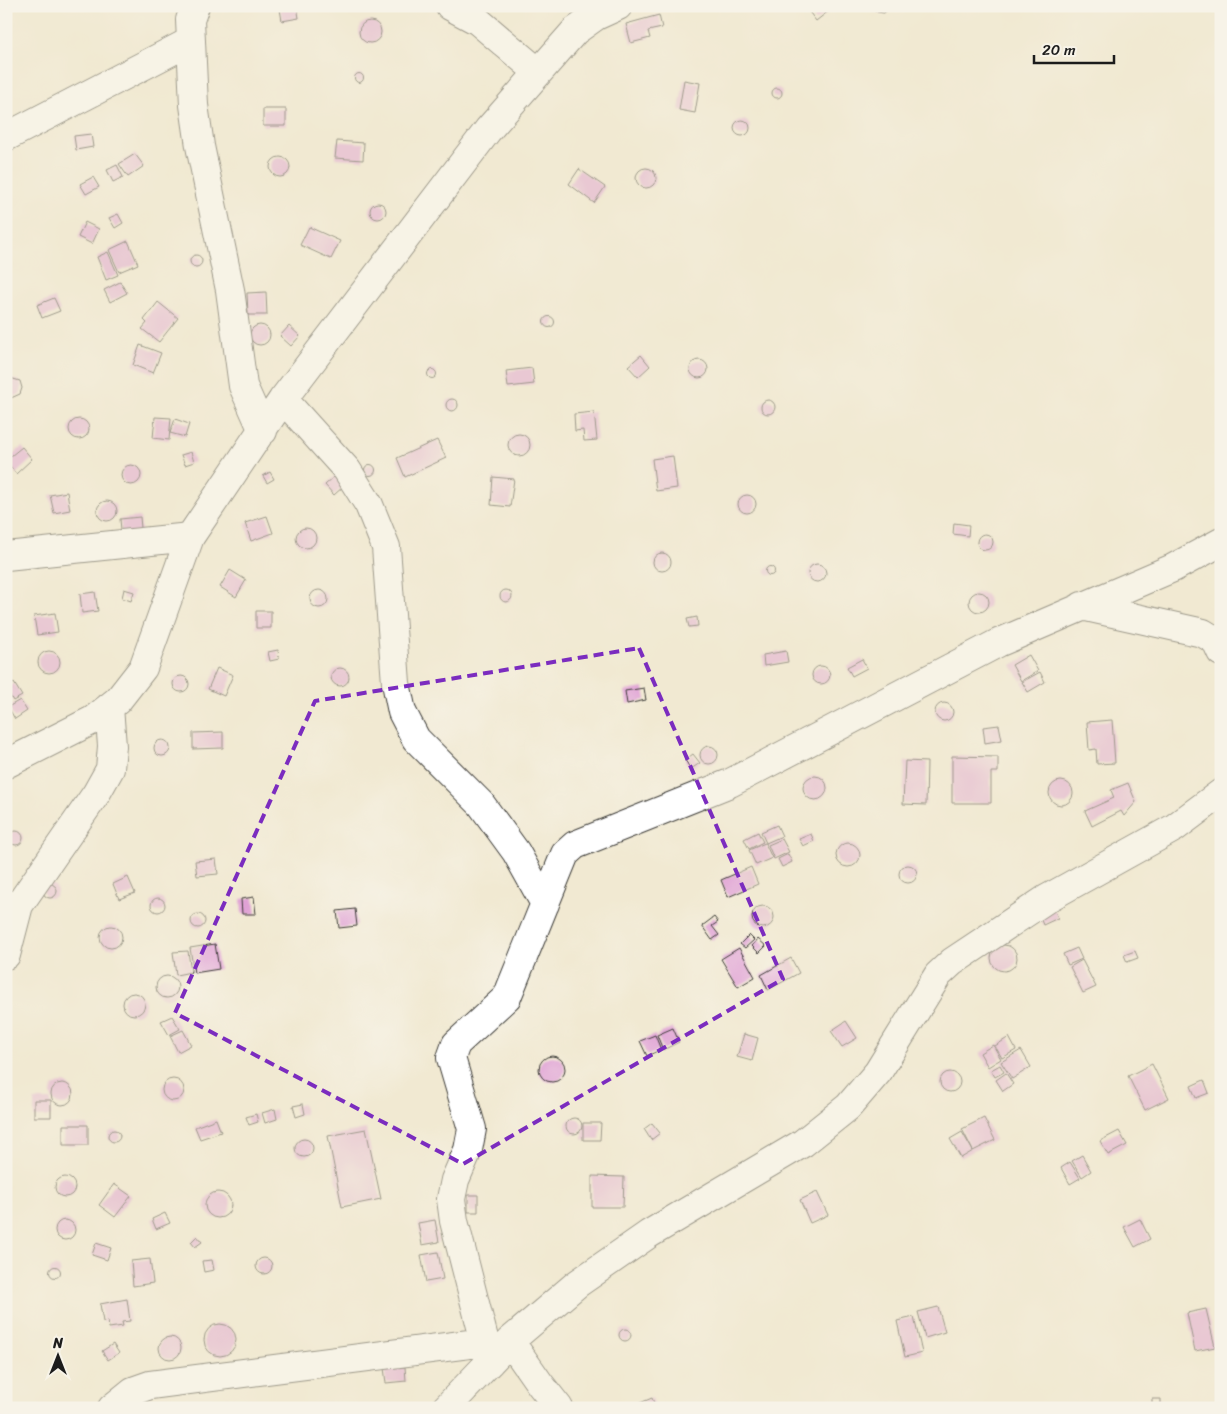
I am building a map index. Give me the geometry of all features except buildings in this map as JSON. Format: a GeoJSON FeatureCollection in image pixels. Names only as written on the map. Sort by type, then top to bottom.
{"type":"FeatureCollection","features":[{"type":"Feature","properties":{"kind":"street"},"geometry":{"type":"LineString","coordinates":[[195,6],[190,20],[194,106],[200,146],[230,290],[243,386],[263,431]]}},
{"type":"Feature","properties":{"kind":"street"},"geometry":{"type":"LineString","coordinates":[[450,6],[478,21],[538,72]]}},
{"type":"Feature","properties":{"kind":"street"},"geometry":{"type":"LineString","coordinates":[[6,764],[93,720],[118,700],[143,668],[190,537],[283,399],[488,130],[574,31],[596,16],[618,6]]}},
{"type":"Feature","properties":{"kind":"street"},"geometry":{"type":"LineString","coordinates":[[6,137],[191,42]]}},
{"type":"Feature","properties":{"kind":"street"},"geometry":{"type":"LineString","coordinates":[[283,399],[347,470],[372,513],[386,547],[396,683],[402,712],[416,739],[481,804],[516,852],[545,904]]}},
{"type":"Feature","properties":{"kind":"street"},"geometry":{"type":"LineString","coordinates":[[6,556],[190,537]]}},
{"type":"Feature","properties":{"kind":"street"},"geometry":{"type":"LineString","coordinates":[[559,1408],[540,1384],[495,1348],[454,1221],[451,1199],[455,1180],[468,1150],[472,1129],[452,1058],[456,1044],[507,997],[565,854],[575,845],[730,783],[998,643],[1173,568],[1221,542]]}},
{"type":"Feature","properties":{"kind":"street"},"geometry":{"type":"LineString","coordinates":[[1082,606],[1203,633],[1216,641],[1221,652]]}},
{"type":"Feature","properties":{"kind":"street"},"geometry":{"type":"LineString","coordinates":[[6,955],[18,905],[96,794],[110,769],[112,746],[110,707]]}},
{"type":"Feature","properties":{"kind":"street"},"geometry":{"type":"LineString","coordinates":[[446,1408],[495,1348],[577,1284],[649,1234],[803,1143],[848,1107],[878,1072],[938,974],[952,962],[1048,898],[1174,828],[1221,792]]}},
{"type":"Feature","properties":{"kind":"street"},"geometry":{"type":"LineString","coordinates":[[112,1408],[132,1391],[150,1385],[495,1348]]}},
{"type":"Feature","properties":{"kind":"highlighted area"},"geometry":{"type":"Polygon","coordinates":[[[639,648],[783,979],[463,1164],[175,1013],[315,701],[639,648]]]}}]}
